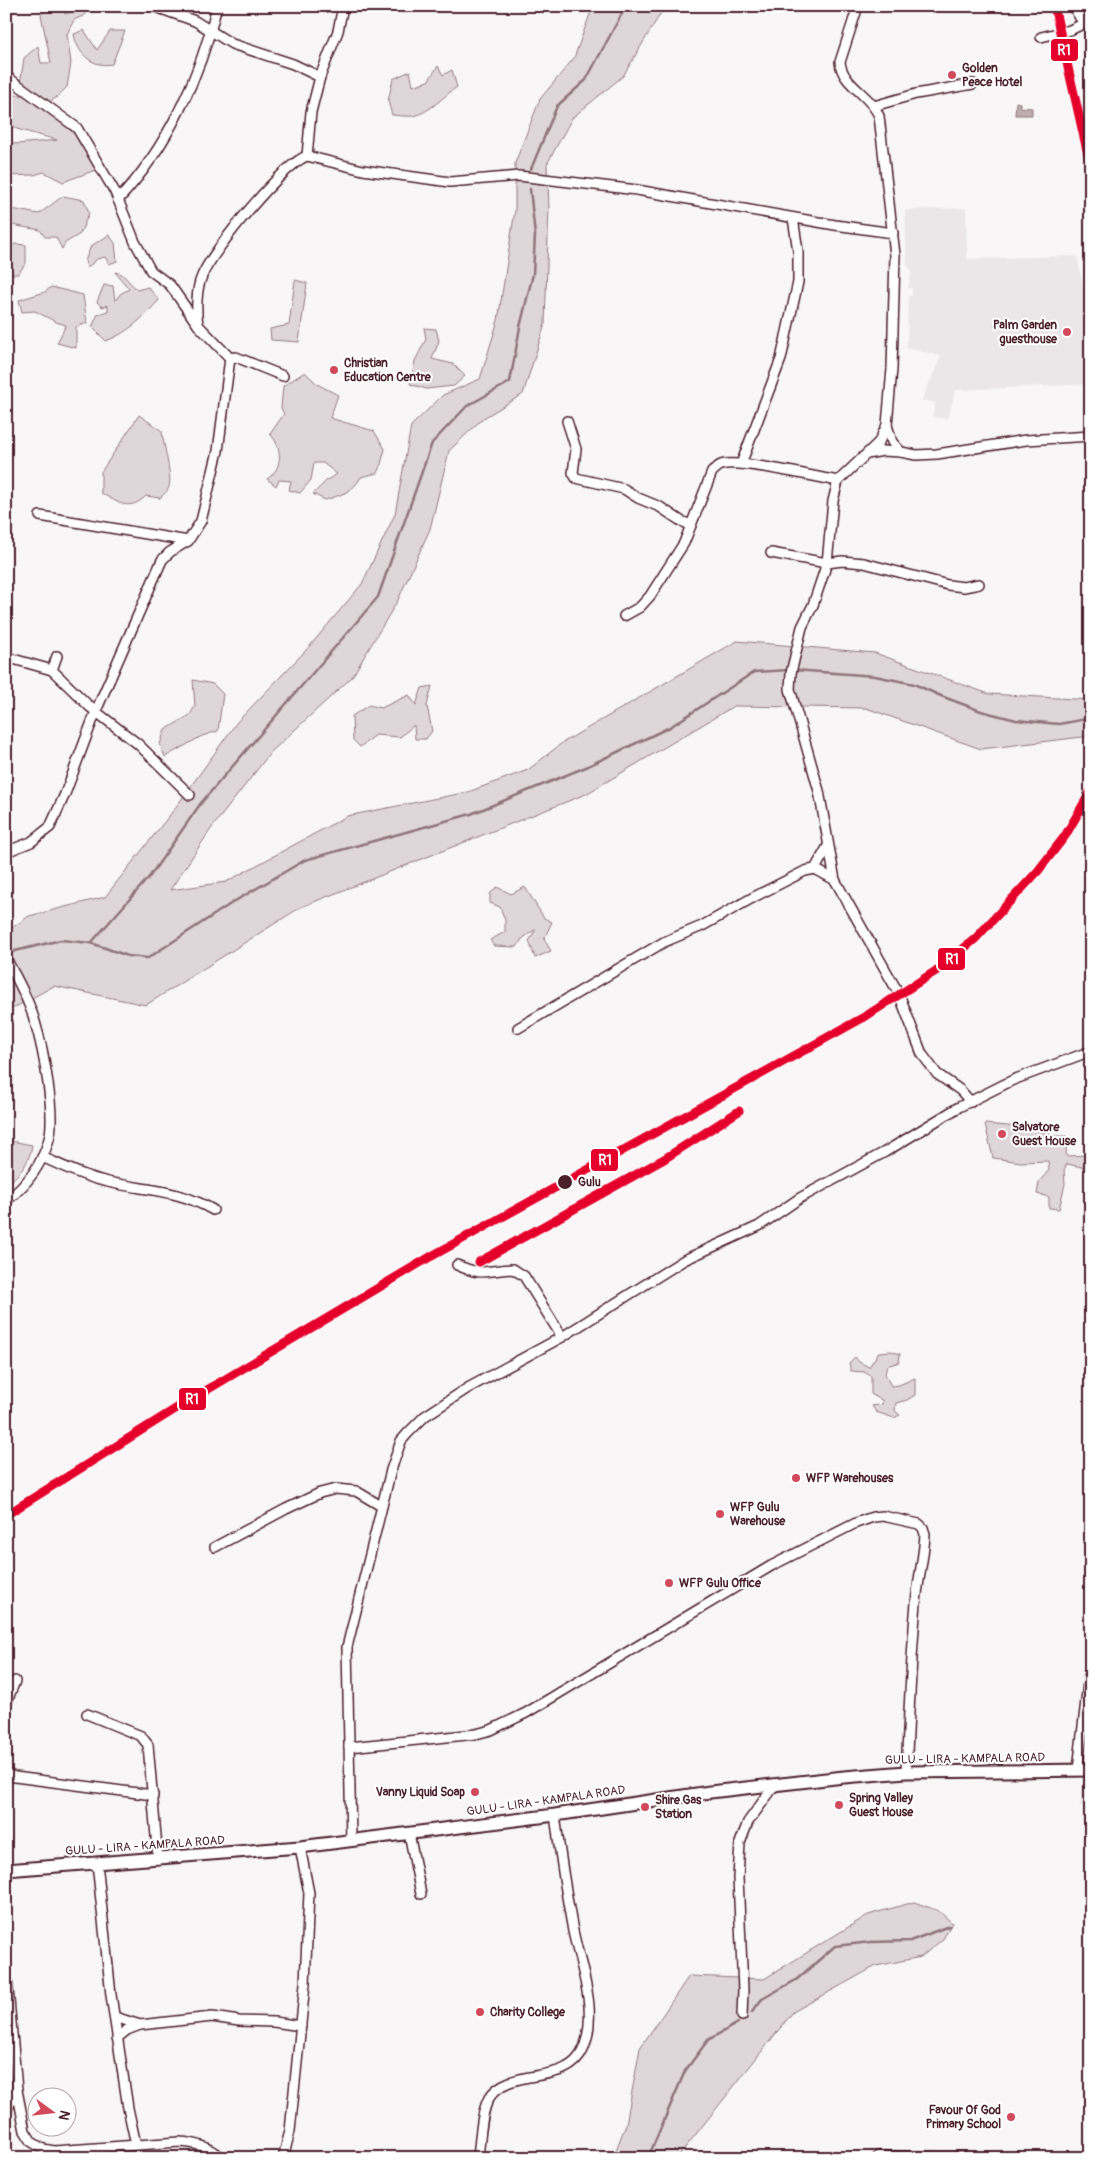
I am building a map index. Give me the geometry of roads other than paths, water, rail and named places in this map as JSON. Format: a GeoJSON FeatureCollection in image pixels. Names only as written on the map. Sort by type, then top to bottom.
{"type":"FeatureCollection","features":[{"type":"Feature","properties":{"kind":"main road","name":"GULU - LIRA - KAMPALA ROAD"},"geometry":{"type":"LineString","coordinates":[[6,1870],[300,1846],[555,1815],[710,1792],[906,1772],[1091,1770]]}},
{"type":"Feature","properties":{"kind":"street"},"geometry":{"type":"LineString","coordinates":[[153,6],[195,21],[232,44],[293,64],[320,77]]}},
{"type":"Feature","properties":{"kind":"street"},"geometry":{"type":"LineString","coordinates":[[118,200],[138,180],[180,109],[211,32],[217,6]]}},
{"type":"Feature","properties":{"kind":"street"},"geometry":{"type":"LineString","coordinates":[[307,156],[311,112],[320,77],[338,31],[343,6]]}},
{"type":"Feature","properties":{"kind":"street"},"geometry":{"type":"LineString","coordinates":[[858,6],[842,55],[841,69],[845,77],[874,106],[879,116],[895,255],[894,320],[887,425],[892,442],[901,452]]}},
{"type":"Feature","properties":{"kind":"street"},"geometry":{"type":"LineString","coordinates":[[1073,6],[1078,16],[1088,24]]}},
{"type":"Feature","properties":{"kind":"street"},"geometry":{"type":"LineString","coordinates":[[1041,37],[1088,24]]}},
{"type":"Feature","properties":{"kind":"street"},"geometry":{"type":"LineString","coordinates":[[6,76],[77,128],[118,200],[135,242],[151,271],[176,293],[198,325],[230,358],[243,360],[283,376]]}},
{"type":"Feature","properties":{"kind":"street"},"geometry":{"type":"LineString","coordinates":[[874,106],[916,94],[973,84]]}},
{"type":"Feature","properties":{"kind":"street"},"geometry":{"type":"LineString","coordinates":[[198,325],[198,298],[202,274],[257,201],[282,173],[299,158],[307,156],[363,170],[450,182],[519,176],[665,194],[793,218],[893,232]]}},
{"type":"Feature","properties":{"kind":"street"},"geometry":{"type":"LineString","coordinates":[[741,464],[781,359],[798,282],[798,251],[793,218]]}},
{"type":"Feature","properties":{"kind":"street"},"geometry":{"type":"LineString","coordinates":[[6,852],[30,842],[50,826],[65,794],[96,712],[162,560],[170,552],[188,541],[201,521],[218,451],[230,358]]}},
{"type":"Feature","properties":{"kind":"street"},"geometry":{"type":"LineString","coordinates":[[567,421],[576,450],[573,473],[576,478],[624,489],[638,498],[660,506],[681,521],[691,525]]}},
{"type":"Feature","properties":{"kind":"street"},"geometry":{"type":"LineString","coordinates":[[887,425],[879,442],[838,481],[827,563],[813,605],[802,627],[791,673],[790,689],[820,791],[835,880],[899,994],[922,1054],[937,1074],[960,1090],[971,1102]]}},
{"type":"Feature","properties":{"kind":"street"},"geometry":{"type":"LineString","coordinates":[[866,454],[883,451],[916,455],[937,454],[1026,440],[1091,436]]}},
{"type":"Feature","properties":{"kind":"street"},"geometry":{"type":"LineString","coordinates":[[624,616],[640,607],[650,596],[684,543],[712,472],[722,465],[741,464],[838,481]]}},
{"type":"Feature","properties":{"kind":"street"},"geometry":{"type":"LineString","coordinates":[[40,516],[188,541]]}},
{"type":"Feature","properties":{"kind":"street"},"geometry":{"type":"LineString","coordinates":[[771,553],[827,563],[842,561],[864,563],[948,585],[964,587],[979,584]]}},
{"type":"Feature","properties":{"kind":"street"},"geometry":{"type":"LineString","coordinates":[[52,670],[57,656]]}},
{"type":"Feature","properties":{"kind":"street"},"geometry":{"type":"LineString","coordinates":[[6,657],[52,670],[96,712],[138,744],[190,796]]}},
{"type":"Feature","properties":{"kind":"street"},"geometry":{"type":"LineString","coordinates":[[815,869],[828,846]]}},
{"type":"Feature","properties":{"kind":"street"},"geometry":{"type":"LineString","coordinates":[[518,1028],[664,942],[702,926],[754,896],[804,872],[815,869],[835,880]]}},
{"type":"Feature","properties":{"kind":"street"},"geometry":{"type":"LineString","coordinates":[[6,959],[35,1021],[51,1107],[50,1138],[37,1168],[21,1189],[6,1201]]}},
{"type":"Feature","properties":{"kind":"street"},"geometry":{"type":"LineString","coordinates":[[351,1840],[348,1641],[381,1506],[401,1441],[416,1425],[425,1416],[468,1388],[562,1337],[684,1260],[759,1226],[800,1198],[1013,1080],[1091,1051]]}},
{"type":"Feature","properties":{"kind":"street"},"geometry":{"type":"LineString","coordinates":[[42,1157],[106,1182],[167,1192],[197,1201],[213,1210]]}},
{"type":"Feature","properties":{"kind":"street"},"geometry":{"type":"LineString","coordinates":[[456,1265],[484,1273],[513,1268],[524,1276],[562,1337]]}},
{"type":"Feature","properties":{"kind":"street"},"geometry":{"type":"LineString","coordinates":[[215,1547],[286,1509],[320,1493],[336,1488],[356,1491],[381,1506]]}},
{"type":"Feature","properties":{"kind":"street"},"geometry":{"type":"LineString","coordinates":[[349,1747],[476,1734],[491,1730],[526,1713],[771,1566],[856,1523],[873,1517],[883,1516],[919,1524],[925,1534],[915,1611],[908,1700],[909,1720],[906,1772]]}},
{"type":"Feature","properties":{"kind":"street"},"geometry":{"type":"LineString","coordinates":[[1078,1770],[1091,1657]]}},
{"type":"Feature","properties":{"kind":"street"},"geometry":{"type":"LineString","coordinates":[[6,1704],[16,1681]]}},
{"type":"Feature","properties":{"kind":"street"},"geometry":{"type":"LineString","coordinates":[[87,1714],[141,1736],[148,1746],[158,1859]]}},
{"type":"Feature","properties":{"kind":"street"},"geometry":{"type":"LineString","coordinates":[[6,1774],[16,1777],[153,1795]]}},
{"type":"Feature","properties":{"kind":"street"},"geometry":{"type":"LineString","coordinates":[[742,2016],[743,1990],[738,1878],[740,1843],[748,1822],[775,1785]]}},
{"type":"Feature","properties":{"kind":"street"},"geometry":{"type":"LineString","coordinates":[[478,2158],[481,2130],[488,2100],[497,2090],[505,2083],[562,2070],[572,2065],[578,2059],[586,2038],[588,2003],[573,1932],[555,1815]]}},
{"type":"Feature","properties":{"kind":"street"},"geometry":{"type":"LineString","coordinates":[[409,1833],[421,1894]]}},
{"type":"Feature","properties":{"kind":"street"},"geometry":{"type":"LineString","coordinates":[[283,2158],[290,2131],[305,1984],[309,1893],[300,1846]]}},
{"type":"Feature","properties":{"kind":"street"},"geometry":{"type":"LineString","coordinates":[[97,1863],[115,2017],[136,2145]]}},
{"type":"Feature","properties":{"kind":"street"},"geometry":{"type":"LineString","coordinates":[[6,1966],[18,2090],[25,2130],[32,2142],[43,2149],[54,2151],[178,2142],[196,2143],[211,2148],[223,2158]]}},
{"type":"Feature","properties":{"kind":"street"},"geometry":{"type":"LineString","coordinates":[[115,2017],[140,2025]]}},
{"type":"Feature","properties":{"kind":"street"},"geometry":{"type":"LineString","coordinates":[[118,2038],[127,2030],[140,2025],[212,2018],[274,2022],[302,2026]]}},
{"type":"Feature","properties":{"kind":"street"},"geometry":{"type":"LineString","coordinates":[[6,2111],[18,2090]]}},
{"type":"Feature","properties":{"kind":"street"},"geometry":{"type":"LineString","coordinates":[[878,2156],[1005,2158]]}},
{"type":"Feature","properties":{"kind":"waterway"},"geometry":{"type":"LineString","coordinates":[[531,169],[557,106],[586,80],[626,6]]}},
{"type":"Feature","properties":{"kind":"waterway"},"geometry":{"type":"LineString","coordinates":[[91,943],[150,876],[201,803],[378,597],[432,443],[467,406],[510,382],[520,327],[533,274],[535,235],[530,189]]}},
{"type":"Feature","properties":{"kind":"waterway"},"geometry":{"type":"LineString","coordinates":[[11,952],[61,940],[91,943],[128,956],[148,958],[235,901],[305,860],[471,814],[586,767],[670,727],[754,672],[789,670]]}},
{"type":"Feature","properties":{"kind":"waterway"},"geometry":{"type":"LineString","coordinates":[[794,670],[875,676],[914,684],[981,711],[1016,720],[1059,724],[1091,718]]}},
{"type":"Feature","properties":{"kind":"waterway"},"geometry":{"type":"LineString","coordinates":[[752,2012],[762,1999],[796,1980],[835,1946],[871,1942],[910,1941],[949,1926]]}},
{"type":"Feature","properties":{"kind":"waterway"},"geometry":{"type":"LineString","coordinates":[[648,2158],[685,2071],[708,2040],[738,2023]]}},
{"type":"Feature","properties":{"kind":"place","name":"Golden Peace Hotel"},"geometry":{"type":"Point","coordinates":[952,75]}},
{"type":"Feature","properties":{"kind":"place","name":"Palm Garden guesthouse"},"geometry":{"type":"Point","coordinates":[1067,332]}},
{"type":"Feature","properties":{"kind":"place","name":"Christian Education Centre"},"geometry":{"type":"Point","coordinates":[334,370]}},
{"type":"Feature","properties":{"kind":"place","name":"Salvatore Guest House"},"geometry":{"type":"Point","coordinates":[1002,1134]}},
{"type":"Feature","properties":{"kind":"place","name":"Gulu"},"geometry":{"type":"Point","coordinates":[565,1182]}},
{"type":"Feature","properties":{"kind":"place","name":"WFP Warehouses"},"geometry":{"type":"Point","coordinates":[796,1478]}},
{"type":"Feature","properties":{"kind":"place","name":"WFP Gulu Warehouse"},"geometry":{"type":"Point","coordinates":[720,1514]}},
{"type":"Feature","properties":{"kind":"place","name":"WFP Gulu Office"},"geometry":{"type":"Point","coordinates":[669,1583]}},
{"type":"Feature","properties":{"kind":"place","name":"Vanny Liquid Soap"},"geometry":{"type":"Point","coordinates":[475,1792]}},
{"type":"Feature","properties":{"kind":"place","name":"Spring Valley Guest House"},"geometry":{"type":"Point","coordinates":[839,1805]}},
{"type":"Feature","properties":{"kind":"place","name":"Shire Gas Station"},"geometry":{"type":"Point","coordinates":[645,1807]}},
{"type":"Feature","properties":{"kind":"place","name":"Charity College"},"geometry":{"type":"Point","coordinates":[480,2012]}},
{"type":"Feature","properties":{"kind":"place","name":"Favour Of God Primary School"},"geometry":{"type":"Point","coordinates":[1011,2117]}}]}
